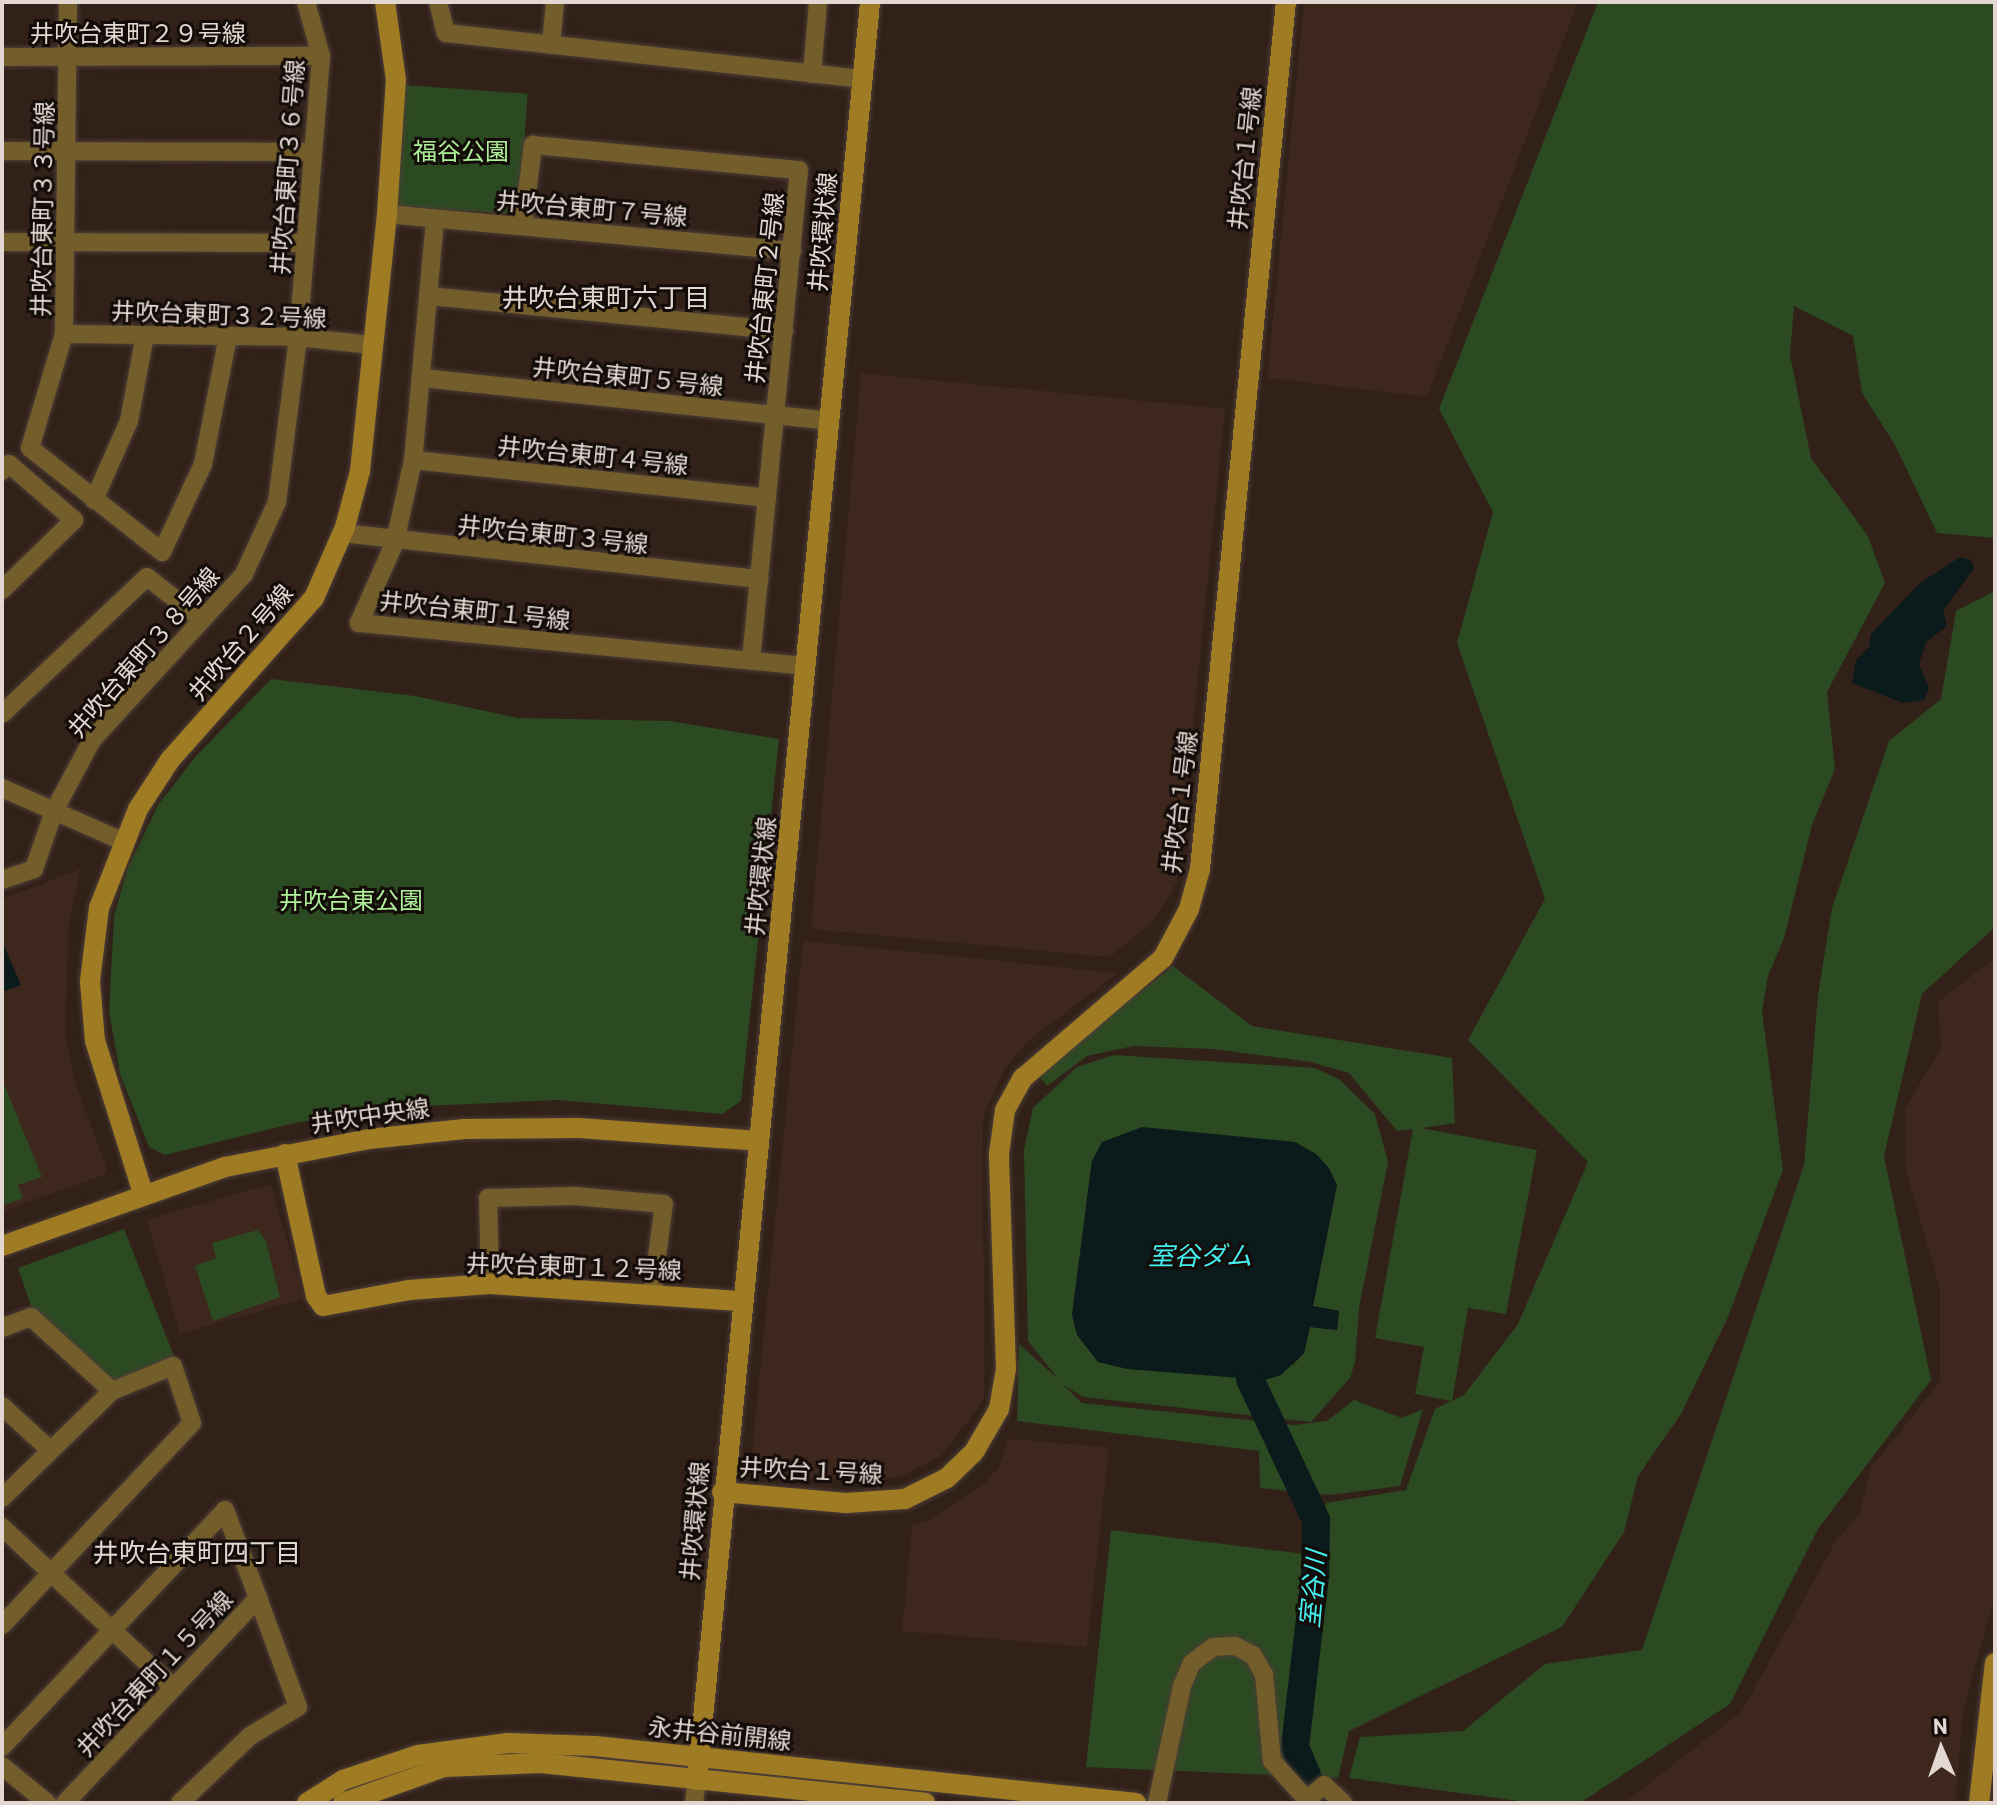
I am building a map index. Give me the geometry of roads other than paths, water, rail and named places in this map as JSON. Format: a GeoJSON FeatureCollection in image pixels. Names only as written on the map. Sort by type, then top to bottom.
{"type":"FeatureCollection","features":[{"type":"Feature","properties":{"kind":"street","name":"井吹台東町３３号線"},"geometry":{"type":"LineString","coordinates":[[68,2],[69,242],[64,334],[30,448],[162,552],[203,464],[228,336]]}},
{"type":"Feature","properties":{"kind":"street","name":"井吹台東町３６号線"},"geometry":{"type":"LineString","coordinates":[[298,337],[321,56],[306,2]]}},
{"type":"Feature","properties":{"kind":"street","name":"井吹台２号線"},"geometry":{"type":"LineString","coordinates":[[143,1193],[95,1041],[90,981],[99,908],[122,841],[170,760],[314,598],[342,533],[360,471],[387,214],[396,80],[385,2]]}},
{"type":"Feature","properties":{"kind":"street"},"geometry":{"type":"LineString","coordinates":[[438,2],[446,33],[863,79]]}},
{"type":"Feature","properties":{"kind":"street"},"geometry":{"type":"LineString","coordinates":[[551,45],[555,2]]}},
{"type":"Feature","properties":{"kind":"street"},"geometry":{"type":"LineString","coordinates":[[812,74],[818,2]]}},
{"type":"Feature","properties":{"kind":"street","name":"井吹環状線"},"geometry":{"type":"LineString","coordinates":[[697,1780],[722,1492],[870,2]]}},
{"type":"Feature","properties":{"kind":"street","name":"井吹台１号線"},"geometry":{"type":"LineString","coordinates":[[722,1492],[846,1503],[905,1499],[947,1478],[974,1452],[999,1409],[1006,1369],[999,1154],[1005,1110],[1023,1078],[1163,958],[1189,909],[1200,869],[1286,2]]}},
{"type":"Feature","properties":{"kind":"street","name":"井吹台東町２９号線"},"geometry":{"type":"LineString","coordinates":[[2,57],[321,56]]}},
{"type":"Feature","properties":{"kind":"street","name":"井吹台東町２号線"},"geometry":{"type":"LineString","coordinates":[[523,225],[533,145],[799,170],[751,661]]}},
{"type":"Feature","properties":{"kind":"street"},"geometry":{"type":"LineString","coordinates":[[2,151],[312,152]]}},
{"type":"Feature","properties":{"kind":"street","name":"井吹台東町７号線"},"geometry":{"type":"LineString","coordinates":[[387,214],[792,251]]}},
{"type":"Feature","properties":{"kind":"street","name":"井吹台東町１号線"},"geometry":{"type":"LineString","coordinates":[[435,220],[413,460],[395,542],[359,623],[806,666]]}},
{"type":"Feature","properties":{"kind":"street"},"geometry":{"type":"LineString","coordinates":[[2,242],[306,243]]}},
{"type":"Feature","properties":{"kind":"street"},"geometry":{"type":"LineString","coordinates":[[429,296],[784,331]]}},
{"type":"Feature","properties":{"kind":"street","name":"井吹台東町３２号線"},"geometry":{"type":"LineString","coordinates":[[64,334],[298,337],[372,345]]}},
{"type":"Feature","properties":{"kind":"street"},"geometry":{"type":"LineString","coordinates":[[94,500],[129,421],[145,335]]}},
{"type":"Feature","properties":{"kind":"street","name":"井吹台東町３８号線"},"geometry":{"type":"LineString","coordinates":[[2,880],[34,869],[54,811],[92,740],[244,574],[277,502],[298,337]]}},
{"type":"Feature","properties":{"kind":"street","name":"井吹台東町５号線"},"geometry":{"type":"LineString","coordinates":[[422,378],[830,421]]}},
{"type":"Feature","properties":{"kind":"street","name":"井吹台東町４号線"},"geometry":{"type":"LineString","coordinates":[[413,460],[767,498]]}},
{"type":"Feature","properties":{"kind":"street"},"geometry":{"type":"LineString","coordinates":[[2,471],[9,464],[74,520],[2,590]]}},
{"type":"Feature","properties":{"kind":"street","name":"井吹台東町３号線"},"geometry":{"type":"LineString","coordinates":[[342,533],[395,542],[759,579]]}},
{"type":"Feature","properties":{"kind":"street"},"geometry":{"type":"LineString","coordinates":[[2,714],[147,577],[201,619]]}},
{"type":"Feature","properties":{"kind":"street"},"geometry":{"type":"LineString","coordinates":[[2,788],[122,841]]}},
{"type":"Feature","properties":{"kind":"street","name":"井吹中央線"},"geometry":{"type":"LineString","coordinates":[[2,1246],[143,1193],[285,1154],[464,1129],[579,1128],[759,1141]]}},
{"type":"Feature","properties":{"kind":"street","name":"井吹台東町１２号線"},"geometry":{"type":"LineString","coordinates":[[285,1154],[316,1296],[323,1306],[409,1290],[490,1284],[742,1301]]}},
{"type":"Feature","properties":{"kind":"street"},"geometry":{"type":"LineString","coordinates":[[490,1284],[488,1198],[574,1196],[664,1204],[652,1293]]}},
{"type":"Feature","properties":{"kind":"street"},"geometry":{"type":"LineString","coordinates":[[2,1328],[31,1317],[112,1391]]}},
{"type":"Feature","properties":{"kind":"street"},"geometry":{"type":"LineString","coordinates":[[2,1498],[112,1391],[173,1366],[192,1423],[2,1625]]}},
{"type":"Feature","properties":{"kind":"street"},"geometry":{"type":"LineString","coordinates":[[2,1406],[49,1449]]}},
{"type":"Feature","properties":{"kind":"street"},"geometry":{"type":"LineString","coordinates":[[2,1747],[225,1510],[258,1598]]}},
{"type":"Feature","properties":{"kind":"street"},"geometry":{"type":"LineString","coordinates":[[2,1527],[173,1687]]}},
{"type":"Feature","properties":{"kind":"street","name":"井吹台東町１５号線"},"geometry":{"type":"LineString","coordinates":[[65,1803],[258,1598],[298,1707],[250,1736],[180,1803]]}},
{"type":"Feature","properties":{"kind":"street"},"geometry":{"type":"LineString","coordinates":[[1157,1803],[1182,1686],[1192,1663],[1213,1647],[1235,1646],[1253,1655],[1264,1675],[1272,1761],[1308,1801],[1324,1785],[1343,1803]]}},
{"type":"Feature","properties":{"kind":"street"},"geometry":{"type":"LineString","coordinates":[[1979,1803],[1995,1663]]}},
{"type":"Feature","properties":{"kind":"street","name":"永井谷前開線"},"geometry":{"type":"LineString","coordinates":[[307,1803],[343,1780],[418,1755],[508,1743],[699,1756],[991,1791],[1136,1803]]}},
{"type":"Feature","properties":{"kind":"street","name":"永井谷前開線"},"geometry":{"type":"LineString","coordinates":[[343,1803],[444,1767],[541,1763],[925,1803]]}},
{"type":"Feature","properties":{"kind":"street"},"geometry":{"type":"LineString","coordinates":[[2,1766],[47,1803]]}},
{"type":"Feature","properties":{"kind":"street"},"geometry":{"type":"LineString","coordinates":[[694,1803],[697,1780]]}},
{"type":"Feature","properties":{"kind":"water"},"geometry":{"type":"Polygon","coordinates":[[[1960,557],[1971,560],[1974,568],[1943,611],[1947,626],[1926,642],[1919,664],[1929,688],[1924,700],[1903,703],[1852,683],[1856,660],[1869,647],[1871,634],[1920,583],[1960,557]]]}},
{"type":"Feature","properties":{"kind":"water"},"geometry":{"type":"Polygon","coordinates":[[[2,941],[21,985],[2,992],[2,941]]]}},
{"type":"Feature","properties":{"kind":"water","name":"室谷ダム"},"geometry":{"type":"Polygon","coordinates":[[[1142,1127],[1295,1142],[1316,1154],[1329,1168],[1337,1185],[1313,1306],[1339,1311],[1337,1330],[1310,1327],[1304,1353],[1281,1375],[1265,1380],[1127,1369],[1098,1362],[1077,1335],[1072,1315],[1092,1161],[1102,1142],[1142,1127]]]}},
{"type":"Feature","properties":{"kind":"waterway","name":"室谷川"},"geometry":{"type":"LineString","coordinates":[[1250,1379],[1316,1520],[1315,1576],[1295,1747],[1310,1783],[1327,1803]]}},
{"type":"Feature","properties":{"kind":"district","name":"井吹台東町六丁目"},"geometry":{"type":"Point","coordinates":[606,297]}},
{"type":"Feature","properties":{"kind":"district","name":"井吹台東町四丁目"},"geometry":{"type":"Point","coordinates":[197,1552]}},
{"type":"Feature","properties":{"kind":"park label","name":"福谷公園"},"geometry":{"type":"Point","coordinates":[461,151]}},
{"type":"Feature","properties":{"kind":"park label","name":"井吹台東公園"},"geometry":{"type":"Point","coordinates":[351,900]}}]}
